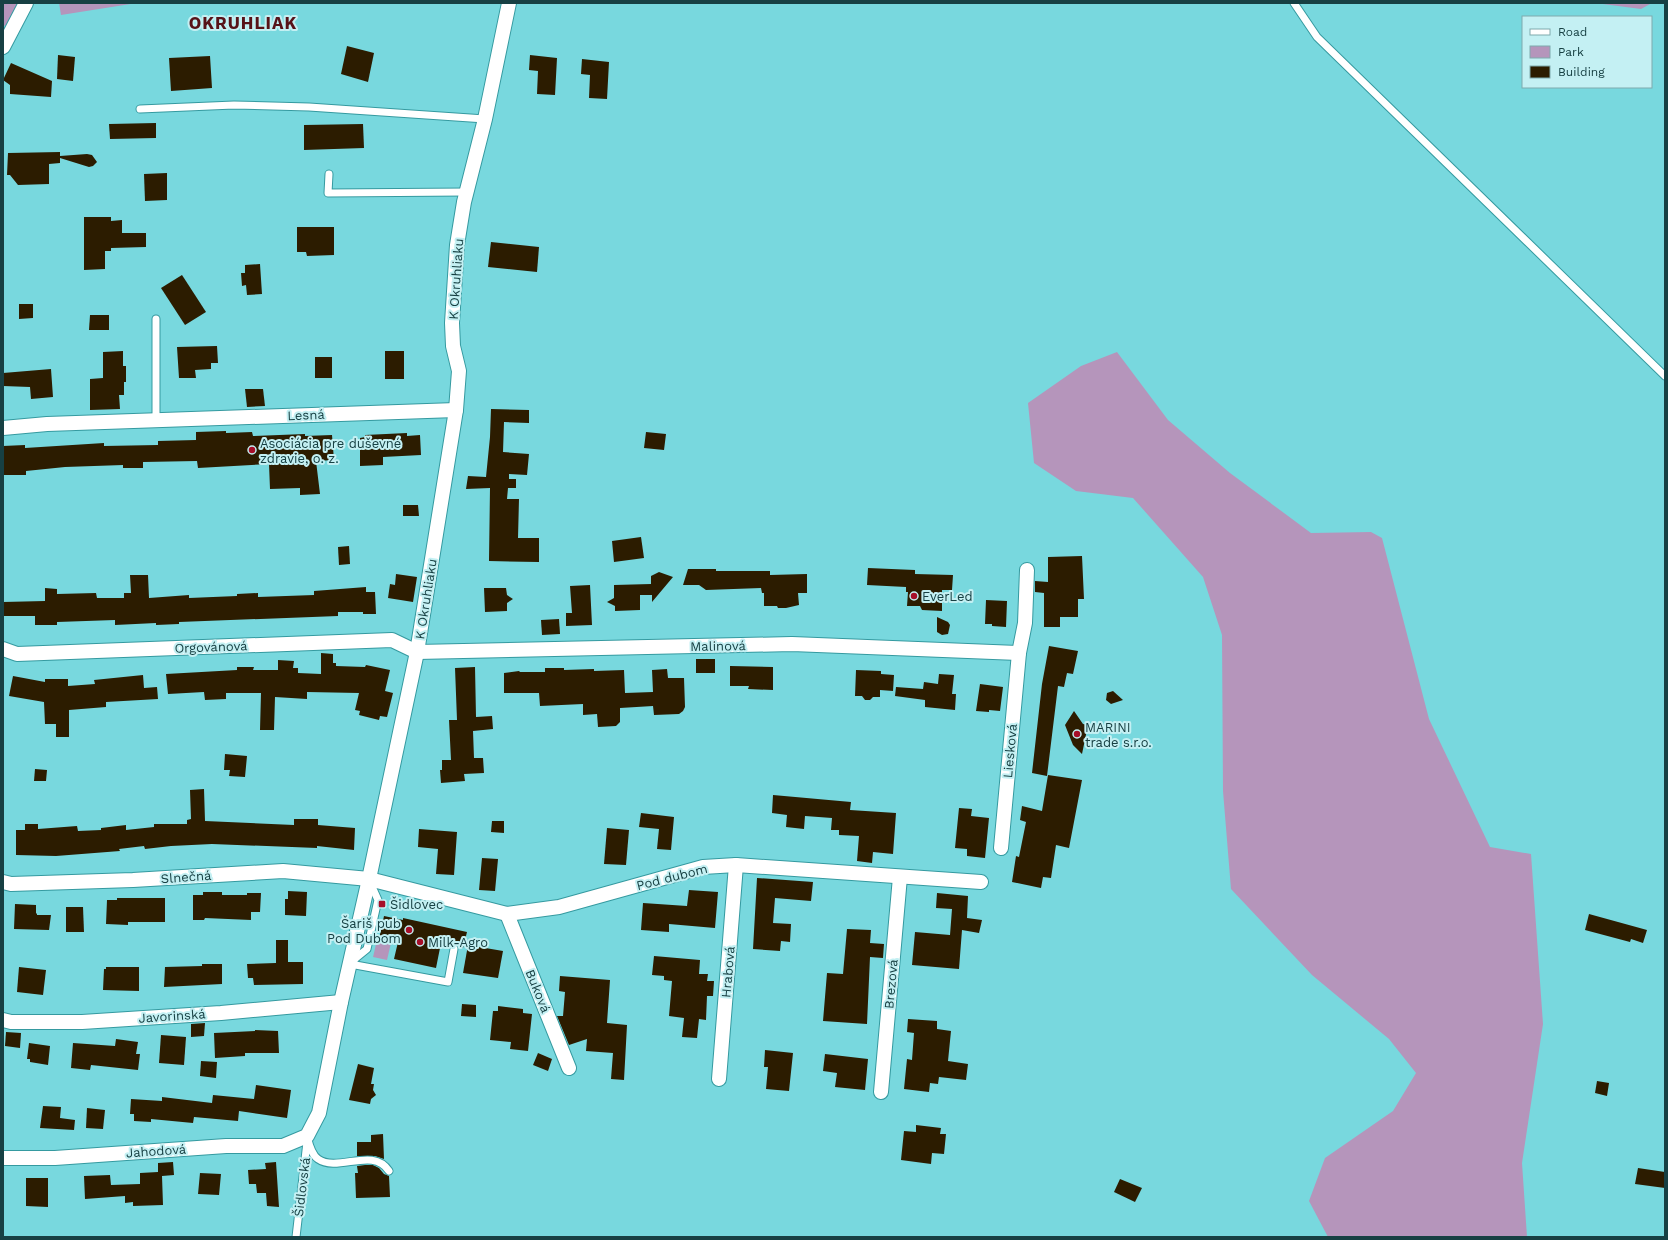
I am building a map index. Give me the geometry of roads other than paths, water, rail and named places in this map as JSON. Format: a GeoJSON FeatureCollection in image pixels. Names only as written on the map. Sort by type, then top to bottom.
{"type":"FeatureCollection","features":[{"type":"Feature","properties":{"kind":"street"},"geometry":{"type":"LineString","coordinates":[[3,47],[26,3]]}},
{"type":"Feature","properties":{"kind":"street","name":"K Okruhliaku"},"geometry":{"type":"LineString","coordinates":[[341,1002],[369,879],[417,652],[456,410],[459,371],[453,346],[452,323],[457,245],[467,192],[485,119],[509,3]]}},
{"type":"Feature","properties":{"kind":"street","name":"Lesná"},"geometry":{"type":"LineString","coordinates":[[3,428],[47,424],[456,410]]}},
{"type":"Feature","properties":{"kind":"street","name":"Liesková"},"geometry":{"type":"LineString","coordinates":[[1001,848],[1019,654],[1024,623],[1027,570]]}},
{"type":"Feature","properties":{"kind":"street","name":"Orgovánová"},"geometry":{"type":"LineString","coordinates":[[3,649],[17,654],[392,640],[417,652]]}},
{"type":"Feature","properties":{"kind":"street","name":"Malinová"},"geometry":{"type":"LineString","coordinates":[[417,652],[792,644],[1019,654]]}},
{"type":"Feature","properties":{"kind":"street","name":"Pod dubom"},"geometry":{"type":"LineString","coordinates":[[369,879],[507,914],[559,907],[703,867],[736,865],[981,882]]}},
{"type":"Feature","properties":{"kind":"street","name":"Hrabová"},"geometry":{"type":"LineString","coordinates":[[719,1079],[736,865]]}},
{"type":"Feature","properties":{"kind":"street","name":"Slnečná"},"geometry":{"type":"LineString","coordinates":[[3,882],[11,884],[133,880],[283,871],[369,879]]}},
{"type":"Feature","properties":{"kind":"street","name":"Brezová"},"geometry":{"type":"LineString","coordinates":[[882,1092],[900,877]]}},
{"type":"Feature","properties":{"kind":"street","name":"Buková"},"geometry":{"type":"LineString","coordinates":[[507,914],[569,1068]]}},
{"type":"Feature","properties":{"kind":"street"},"geometry":{"type":"LineString","coordinates":[[307,1136],[319,1113],[341,1002]]}},
{"type":"Feature","properties":{"kind":"street","name":"Javorinská"},"geometry":{"type":"LineString","coordinates":[[3,1020],[11,1022],[82,1022],[221,1013],[341,1002]]}},
{"type":"Feature","properties":{"kind":"street","name":"Jahodová"},"geometry":{"type":"LineString","coordinates":[[3,1158],[55,1158],[226,1146],[283,1146],[307,1136]]}},
{"type":"Feature","properties":{"kind":"lane"},"geometry":{"type":"LineString","coordinates":[[1294,3],[1317,37],[1665,376]]}},
{"type":"Feature","properties":{"kind":"lane"},"geometry":{"type":"LineString","coordinates":[[140,109],[234,105],[309,107],[485,119]]}},
{"type":"Feature","properties":{"kind":"lane"},"geometry":{"type":"LineString","coordinates":[[329,174],[328,193],[467,192]]}},
{"type":"Feature","properties":{"kind":"lane"},"geometry":{"type":"LineString","coordinates":[[156,319],[156,421]]}},
{"type":"Feature","properties":{"kind":"lane"},"geometry":{"type":"LineString","coordinates":[[350,964],[448,982],[454,949]]}},
{"type":"Feature","properties":{"kind":"lane"},"geometry":{"type":"LineString","coordinates":[[307,1136],[310,1149],[318,1159],[332,1163],[373,1160],[380,1162],[389,1171]]}},
{"type":"Feature","properties":{"kind":"lane","name":"Šidlovská"},"geometry":{"type":"LineString","coordinates":[[296,1237],[307,1136]]}},
{"type":"Feature","properties":{"kind":"place","name":"Asociácia pre duševné zdravie, o. z."},"geometry":{"type":"Point","coordinates":[252,450]}},
{"type":"Feature","properties":{"kind":"place","name":"EverLed"},"geometry":{"type":"Point","coordinates":[914,596]}},
{"type":"Feature","properties":{"kind":"place","name":"MARINI trade s.r.o."},"geometry":{"type":"Point","coordinates":[1077,734]}},
{"type":"Feature","properties":{"kind":"place","name":"Šidlovec"},"geometry":{"type":"Point","coordinates":[382,904]}},
{"type":"Feature","properties":{"kind":"place","name":"Šariš pub Pod Dubom"},"geometry":{"type":"Point","coordinates":[409,930]}},
{"type":"Feature","properties":{"kind":"place","name":"Milk-Agro"},"geometry":{"type":"Point","coordinates":[420,942]}},
{"type":"Feature","properties":{"kind":"district","name":"OKRUHLIAK"},"geometry":{"type":"Point","coordinates":[243,23]}}]}
